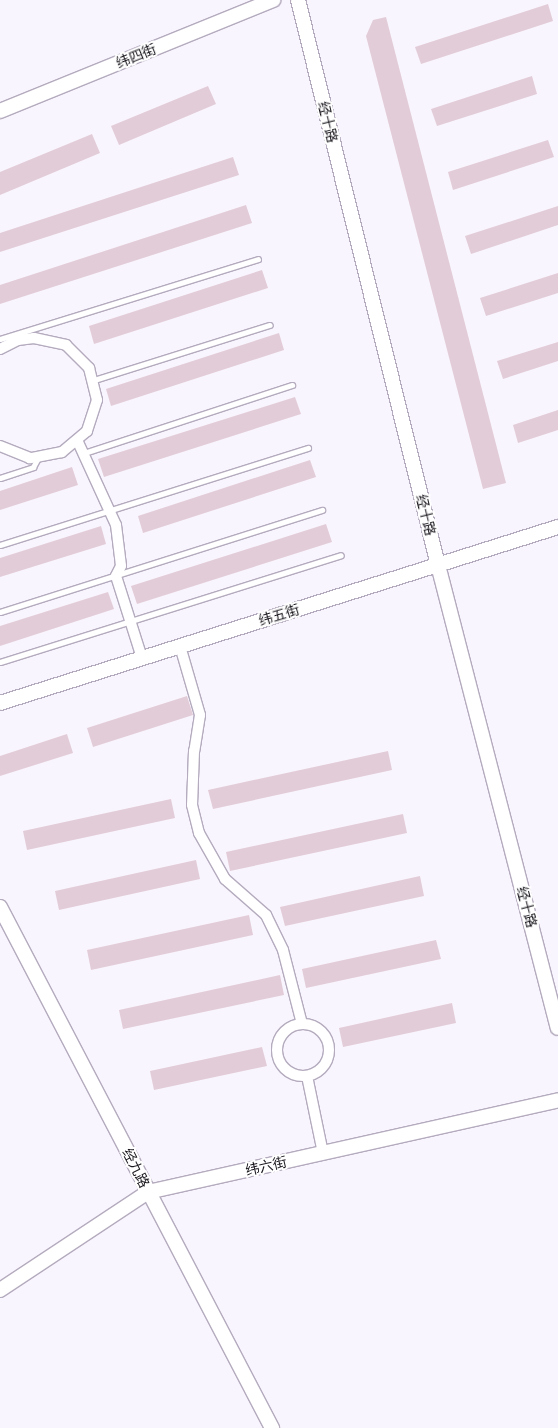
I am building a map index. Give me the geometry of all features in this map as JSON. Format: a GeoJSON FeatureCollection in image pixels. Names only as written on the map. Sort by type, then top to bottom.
{"type":"FeatureCollection","features":[{"type":"Feature","properties":{"kind":"street","name":"纬四街"},"geometry":{"type":"LineString","coordinates":[[0,112],[273,0]]}},
{"type":"Feature","properties":{"kind":"street","name":"经十路"},"geometry":{"type":"LineString","coordinates":[[298,0],[438,565],[558,1028]]}},
{"type":"Feature","properties":{"kind":"street"},"geometry":{"type":"LineString","coordinates":[[0,349],[26,338],[58,342],[79,355],[94,380],[97,400],[94,416],[78,442],[62,452],[38,458],[22,456],[0,446]]}},
{"type":"Feature","properties":{"kind":"street"},"geometry":{"type":"LineString","coordinates":[[78,442],[116,525],[121,566],[116,576],[142,658]]}},
{"type":"Feature","properties":{"kind":"street","name":"纬五街"},"geometry":{"type":"LineString","coordinates":[[0,703],[558,527]]}},
{"type":"Feature","properties":{"kind":"street"},"geometry":{"type":"LineString","coordinates":[[180,646],[200,715],[194,751],[192,804],[199,833],[225,879],[266,915],[285,957],[302,1024]]}},
{"type":"Feature","properties":{"kind":"street","name":"经九路"},"geometry":{"type":"LineString","coordinates":[[0,907],[272,1428]]}},
{"type":"Feature","properties":{"kind":"street"},"geometry":{"type":"LineString","coordinates":[[302,1024],[318,1029],[329,1048],[325,1064],[307,1076],[295,1075],[286,1070],[277,1049],[287,1030],[302,1024]]}},
{"type":"Feature","properties":{"kind":"street"},"geometry":{"type":"LineString","coordinates":[[307,1076],[323,1153]]}},
{"type":"Feature","properties":{"kind":"street","name":"纬六街"},"geometry":{"type":"LineString","coordinates":[[0,1290],[148,1192],[558,1100]]}},
{"type":"Feature","properties":{"kind":"lane"},"geometry":{"type":"LineString","coordinates":[[0,340],[258,259]]}},
{"type":"Feature","properties":{"kind":"lane"},"geometry":{"type":"LineString","coordinates":[[94,380],[270,325]]}},
{"type":"Feature","properties":{"kind":"lane"},"geometry":{"type":"LineString","coordinates":[[83,453],[292,385]]}},
{"type":"Feature","properties":{"kind":"lane"},"geometry":{"type":"LineString","coordinates":[[0,545],[308,448]]}},
{"type":"Feature","properties":{"kind":"lane"},"geometry":{"type":"LineString","coordinates":[[0,478],[33,467],[38,458]]}},
{"type":"Feature","properties":{"kind":"lane"},"geometry":{"type":"LineString","coordinates":[[0,612],[322,510]]}},
{"type":"Feature","properties":{"kind":"lane"},"geometry":{"type":"LineString","coordinates":[[0,662],[341,555]]}},
{"type":"Feature","properties":{"kind":"building"},"geometry":{"type":"Polygon","coordinates":[[[548,4],[553,21],[421,64],[415,47],[548,4]]]}},
{"type":"Feature","properties":{"kind":"building"},"geometry":{"type":"Polygon","coordinates":[[[386,17],[506,483],[483,489],[366,36],[373,20],[386,17]]]}},
{"type":"Feature","properties":{"kind":"building"},"geometry":{"type":"Polygon","coordinates":[[[532,76],[537,94],[437,126],[431,109],[532,76]]]}},
{"type":"Feature","properties":{"kind":"building"},"geometry":{"type":"Polygon","coordinates":[[[208,86],[216,104],[119,145],[111,126],[208,86]]]}},
{"type":"Feature","properties":{"kind":"building"},"geometry":{"type":"Polygon","coordinates":[[[92,134],[100,153],[0,195],[0,172],[92,134]]]}},
{"type":"Feature","properties":{"kind":"building"},"geometry":{"type":"Polygon","coordinates":[[[548,140],[554,157],[453,190],[448,172],[548,140]]]}},
{"type":"Feature","properties":{"kind":"building"},"geometry":{"type":"Polygon","coordinates":[[[233,157],[239,175],[0,252],[0,233],[233,157]]]}},
{"type":"Feature","properties":{"kind":"building"},"geometry":{"type":"Polygon","coordinates":[[[246,205],[252,223],[0,304],[0,285],[246,205]]]}},
{"type":"Feature","properties":{"kind":"building"},"geometry":{"type":"Polygon","coordinates":[[[558,206],[558,225],[471,254],[465,236],[558,206]]]}},
{"type":"Feature","properties":{"kind":"building"},"geometry":{"type":"Polygon","coordinates":[[[262,270],[268,288],[94,344],[89,326],[262,270]]]}},
{"type":"Feature","properties":{"kind":"building"},"geometry":{"type":"Polygon","coordinates":[[[558,273],[558,293],[486,316],[480,298],[558,273]]]}},
{"type":"Feature","properties":{"kind":"building"},"geometry":{"type":"Polygon","coordinates":[[[279,333],[284,350],[111,406],[106,389],[279,333]]]}},
{"type":"Feature","properties":{"kind":"building"},"geometry":{"type":"Polygon","coordinates":[[[558,342],[558,361],[503,379],[497,361],[558,342]]]}},
{"type":"Feature","properties":{"kind":"building"},"geometry":{"type":"Polygon","coordinates":[[[295,397],[301,414],[104,477],[98,459],[295,397]]]}},
{"type":"Feature","properties":{"kind":"building"},"geometry":{"type":"Polygon","coordinates":[[[558,410],[558,430],[518,443],[513,425],[558,410]]]}},
{"type":"Feature","properties":{"kind":"building"},"geometry":{"type":"Polygon","coordinates":[[[310,460],[316,477],[143,533],[138,516],[310,460]]]}},
{"type":"Feature","properties":{"kind":"building"},"geometry":{"type":"Polygon","coordinates":[[[72,467],[78,485],[0,510],[0,491],[72,467]]]}},
{"type":"Feature","properties":{"kind":"building"},"geometry":{"type":"Polygon","coordinates":[[[326,524],[332,542],[137,604],[131,586],[326,524]]]}},
{"type":"Feature","properties":{"kind":"building"},"geometry":{"type":"Polygon","coordinates":[[[101,526],[106,544],[0,577],[0,558],[101,526]]]}},
{"type":"Feature","properties":{"kind":"building"},"geometry":{"type":"Polygon","coordinates":[[[108,592],[114,609],[0,646],[0,626],[108,592]]]}},
{"type":"Feature","properties":{"kind":"building"},"geometry":{"type":"Polygon","coordinates":[[[187,696],[193,715],[93,747],[87,728],[187,696]]]}},
{"type":"Feature","properties":{"kind":"building"},"geometry":{"type":"Polygon","coordinates":[[[67,734],[73,753],[0,776],[0,756],[67,734]]]}},
{"type":"Feature","properties":{"kind":"building"},"geometry":{"type":"Polygon","coordinates":[[[388,751],[392,770],[213,809],[208,790],[388,751]]]}},
{"type":"Feature","properties":{"kind":"building"},"geometry":{"type":"Polygon","coordinates":[[[171,799],[175,818],[27,850],[23,831],[171,799]]]}},
{"type":"Feature","properties":{"kind":"building"},"geometry":{"type":"Polygon","coordinates":[[[403,814],[407,833],[230,871],[226,852],[403,814]]]}},
{"type":"Feature","properties":{"kind":"building"},"geometry":{"type":"Polygon","coordinates":[[[196,860],[200,879],[59,910],[55,891],[196,860]]]}},
{"type":"Feature","properties":{"kind":"building"},"geometry":{"type":"Polygon","coordinates":[[[420,876],[424,896],[285,926],[280,907],[420,876]]]}},
{"type":"Feature","properties":{"kind":"building"},"geometry":{"type":"Polygon","coordinates":[[[249,915],[253,935],[91,970],[87,950],[249,915]]]}},
{"type":"Feature","properties":{"kind":"building"},"geometry":{"type":"Polygon","coordinates":[[[436,940],[441,959],[306,988],[302,969],[436,940]]]}},
{"type":"Feature","properties":{"kind":"building"},"geometry":{"type":"Polygon","coordinates":[[[280,975],[284,995],[123,1029],[119,1010],[280,975]]]}},
{"type":"Feature","properties":{"kind":"building"},"geometry":{"type":"Polygon","coordinates":[[[452,1003],[456,1023],[343,1047],[339,1028],[452,1003]]]}},
{"type":"Feature","properties":{"kind":"building"},"geometry":{"type":"Polygon","coordinates":[[[262,1047],[267,1066],[154,1090],[150,1071],[262,1047]]]}}]}
